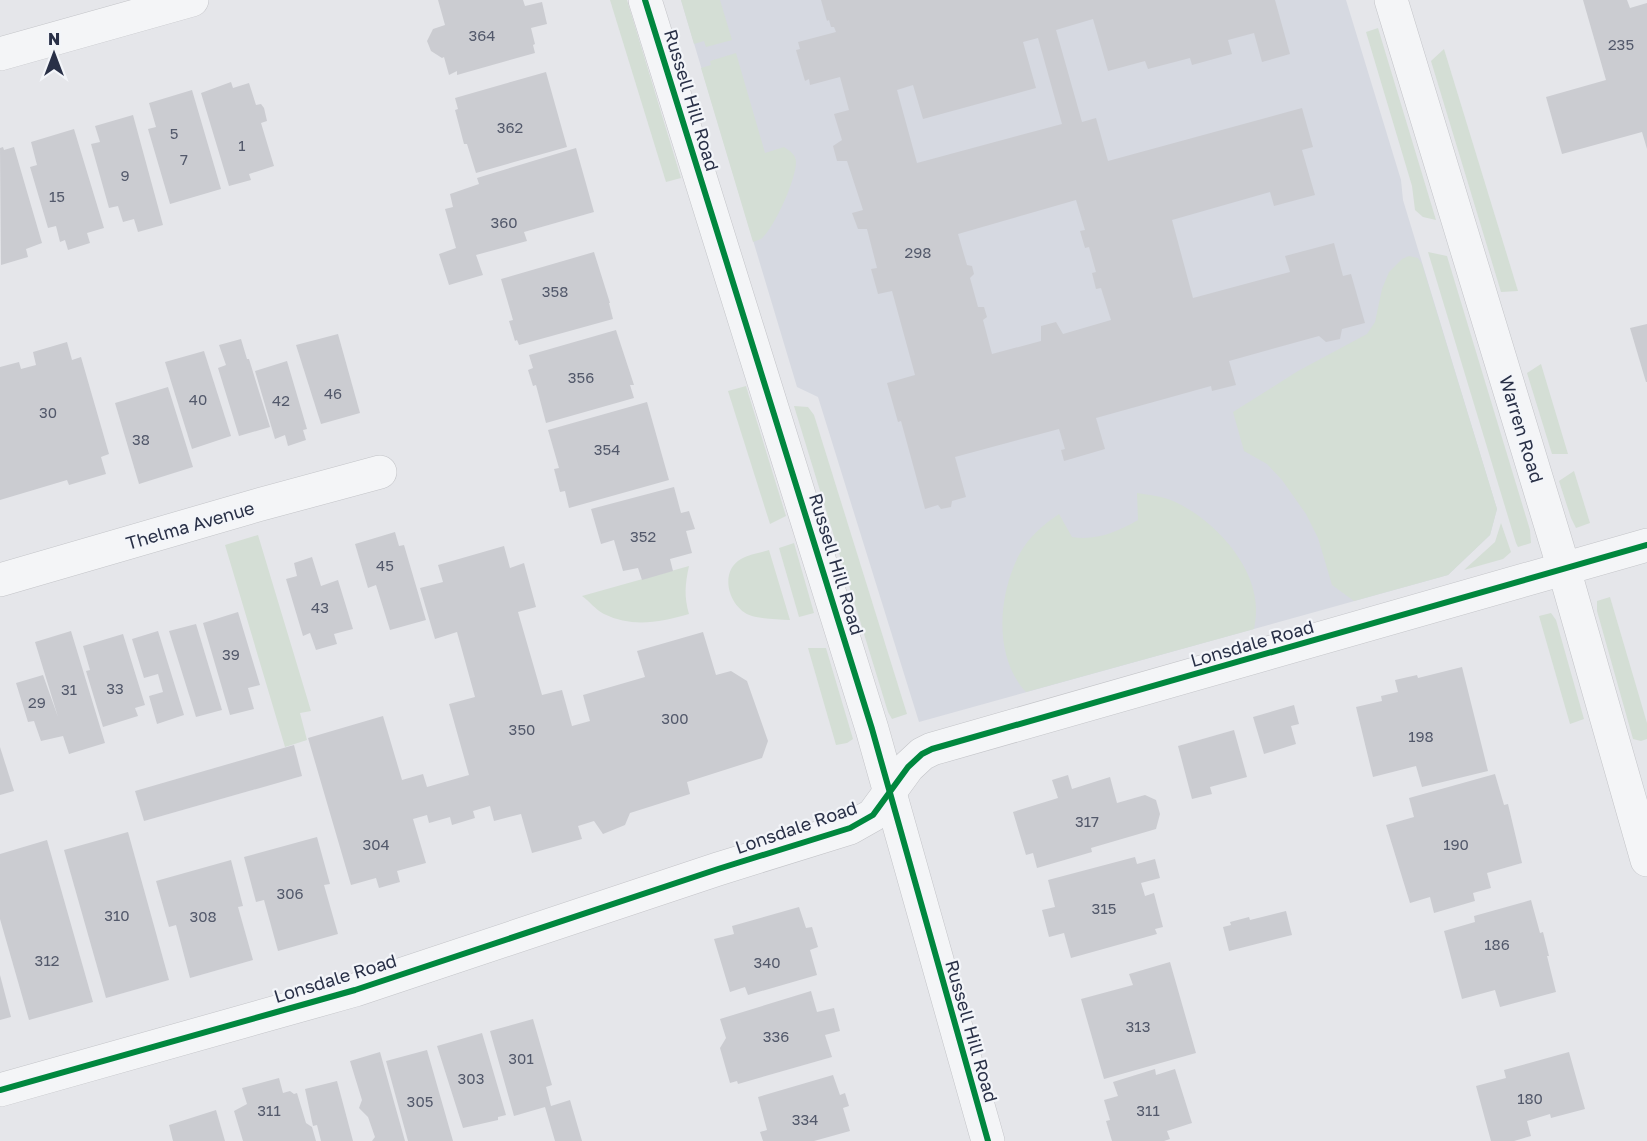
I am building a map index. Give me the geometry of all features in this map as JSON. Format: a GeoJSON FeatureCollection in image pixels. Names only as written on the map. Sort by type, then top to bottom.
{"type":"FeatureCollection","features":[{"type":"Feature","properties":{"kind":"street"},"geometry":{"type":"LineString","coordinates":[[0,54],[192,0]]}},
{"type":"Feature","properties":{"kind":"street","name":"Russell Hill Road"},"geometry":{"type":"LineString","coordinates":[[645,0],[872,729],[988,1141]]}},
{"type":"Feature","properties":{"kind":"street","name":"Warren Road"},"geometry":{"type":"LineString","coordinates":[[1391,0],[1564,569],[1647,860]]}},
{"type":"Feature","properties":{"kind":"street","name":"Thelma Avenue"},"geometry":{"type":"LineString","coordinates":[[0,580],[380,472]]}},
{"type":"Feature","properties":{"kind":"street","name":"Lonsdale Road"},"geometry":{"type":"LineString","coordinates":[[0,1090],[355,990],[718,869],[850,828],[873,815],[908,767],[922,754],[932,749],[1647,545]]}},
{"type":"Feature","properties":{"kind":"shaded area"},"geometry":{"type":"Polygon","coordinates":[[[610,0],[627,0],[681,178],[666,182],[610,0]]]}},
{"type":"Feature","properties":{"kind":"shaded area"},"geometry":{"type":"Polygon","coordinates":[[[681,0],[1346,0],[1401,180],[1403,200],[1497,509],[1490,535],[1448,575],[919,722],[818,397],[797,387],[681,0]]]}},
{"type":"Feature","properties":{"kind":"shaded area"},"geometry":{"type":"Polygon","coordinates":[[[681,0],[720,0],[732,40],[706,47],[704,41],[694,44],[681,0]]]}},
{"type":"Feature","properties":{"kind":"shaded area"},"geometry":{"type":"Polygon","coordinates":[[[1378,28],[1436,220],[1423,217],[1415,210],[1412,186],[1366,32],[1378,28]]]}},
{"type":"Feature","properties":{"kind":"shaded area"},"geometry":{"type":"Polygon","coordinates":[[[1444,49],[1518,291],[1501,292],[1431,61],[1444,49]]]}},
{"type":"Feature","properties":{"kind":"shaded area"},"geometry":{"type":"Polygon","coordinates":[[[736,53],[765,153],[784,147],[790,151],[796,161],[789,191],[778,214],[761,239],[753,242],[701,68],[711,65],[710,61],[736,53]]]}},
{"type":"Feature","properties":{"kind":"shaded area"},"geometry":{"type":"Polygon","coordinates":[[[1428,252],[1447,256],[1530,530],[1531,543],[1518,547],[1516,543],[1428,252]]]}},
{"type":"Feature","properties":{"kind":"shaded area"},"geometry":{"type":"Polygon","coordinates":[[[1409,256],[1418,258],[1422,264],[1497,509],[1490,535],[1448,575],[1354,601],[1332,585],[1318,538],[1306,514],[1282,480],[1267,464],[1244,451],[1233,412],[1298,371],[1367,334],[1375,322],[1382,289],[1389,272],[1402,259],[1409,256]]]}},
{"type":"Feature","properties":{"kind":"shaded area"},"geometry":{"type":"Polygon","coordinates":[[[1541,364],[1568,454],[1552,454],[1527,373],[1541,364]]]}},
{"type":"Feature","properties":{"kind":"shaded area"},"geometry":{"type":"Polygon","coordinates":[[[746,386],[786,516],[770,524],[728,391],[746,386]]]}},
{"type":"Feature","properties":{"kind":"shaded area"},"geometry":{"type":"Polygon","coordinates":[[[794,406],[808,407],[814,415],[907,714],[892,719],[888,712],[794,406]]]}},
{"type":"Feature","properties":{"kind":"shaded area"},"geometry":{"type":"Polygon","coordinates":[[[1574,471],[1590,523],[1576,528],[1559,481],[1574,471]]]}},
{"type":"Feature","properties":{"kind":"shaded area"},"geometry":{"type":"Polygon","coordinates":[[[1137,493],[1164,498],[1188,509],[1217,531],[1230,545],[1249,577],[1254,594],[1256,611],[1254,629],[1026,692],[1015,678],[1008,661],[1002,625],[1007,587],[1020,553],[1037,531],[1059,514],[1072,537],[1081,538],[1098,537],[1114,532],[1138,520],[1137,493]]]}},
{"type":"Feature","properties":{"kind":"shaded area"},"geometry":{"type":"Polygon","coordinates":[[[1501,523],[1511,552],[1503,559],[1464,570],[1495,542],[1501,523]]]}},
{"type":"Feature","properties":{"kind":"shaded area"},"geometry":{"type":"Polygon","coordinates":[[[258,535],[311,711],[300,713],[307,740],[285,747],[225,545],[258,535]]]}},
{"type":"Feature","properties":{"kind":"shaded area"},"geometry":{"type":"Polygon","coordinates":[[[794,543],[814,613],[799,617],[779,548],[794,543]]]}},
{"type":"Feature","properties":{"kind":"shaded area"},"geometry":{"type":"Polygon","coordinates":[[[769,550],[790,620],[752,616],[737,606],[729,590],[728,581],[734,565],[744,557],[769,550]]]}},
{"type":"Feature","properties":{"kind":"shaded area"},"geometry":{"type":"Polygon","coordinates":[[[689,566],[686,602],[689,614],[657,621],[625,621],[604,614],[582,596],[689,566]]]}},
{"type":"Feature","properties":{"kind":"shaded area"},"geometry":{"type":"Polygon","coordinates":[[[1610,597],[1647,723],[1647,739],[1641,741],[1633,739],[1597,611],[1597,601],[1610,597]]]}},
{"type":"Feature","properties":{"kind":"shaded area"},"geometry":{"type":"Polygon","coordinates":[[[1551,613],[1556,620],[1584,719],[1570,724],[1539,616],[1551,613]]]}},
{"type":"Feature","properties":{"kind":"shaded area"},"geometry":{"type":"Polygon","coordinates":[[[808,648],[826,648],[853,739],[847,743],[836,745],[808,648]]]}},
{"type":"Feature","properties":{"kind":"building"},"geometry":{"type":"Polygon","coordinates":[[[438,0],[523,0],[525,6],[542,2],[547,24],[531,28],[535,53],[457,75],[457,71],[449,75],[444,57],[431,51],[427,41],[433,29],[445,25],[438,0]]]}},
{"type":"Feature","properties":{"kind":"building"},"geometry":{"type":"Polygon","coordinates":[[[821,0],[1275,0],[1290,54],[1262,62],[1254,33],[1228,40],[1232,54],[1192,65],[1190,58],[1148,69],[1145,61],[1108,71],[1093,19],[1056,30],[1082,122],[1096,118],[1108,161],[1302,108],[1313,147],[1302,150],[1315,195],[1274,206],[1270,192],[1172,220],[1193,298],[1290,272],[1285,256],[1334,243],[1343,276],[1351,274],[1365,323],[1342,329],[1340,339],[1326,342],[1319,336],[1229,361],[1236,385],[1212,391],[1211,386],[1096,418],[1105,449],[1064,461],[1061,450],[1065,449],[1059,429],[955,457],[966,497],[952,501],[951,507],[941,509],[938,505],[925,509],[901,421],[898,422],[887,383],[915,375],[892,291],[878,294],[871,269],[877,268],[867,229],[858,229],[852,213],[863,210],[847,161],[837,161],[833,146],[842,140],[834,114],[849,110],[840,77],[810,85],[809,79],[805,81],[796,50],[800,49],[798,42],[836,32],[829,20],[827,21],[821,0]],[[1038,38],[1023,42],[1036,88],[923,119],[913,85],[897,90],[917,163],[1062,124],[1038,38]],[[1076,200],[958,234],[967,265],[972,266],[974,274],[970,278],[978,307],[984,307],[987,317],[983,320],[992,354],[1041,341],[1041,326],[1056,322],[1063,334],[1111,320],[1101,288],[1096,289],[1092,273],[1096,272],[1089,247],[1085,248],[1080,231],[1085,230],[1076,200]]]}},
{"type":"Feature","properties":{"kind":"building"},"geometry":{"type":"Polygon","coordinates":[[[1583,0],[1627,0],[1630,8],[1647,3],[1647,149],[1642,132],[1562,154],[1546,97],[1606,80],[1583,0]]]}},
{"type":"Feature","properties":{"kind":"building"},"geometry":{"type":"Polygon","coordinates":[[[546,72],[567,147],[476,173],[467,144],[464,144],[455,110],[458,109],[455,98],[546,72]]]}},
{"type":"Feature","properties":{"kind":"building"},"geometry":{"type":"Polygon","coordinates":[[[231,82],[233,88],[249,83],[256,105],[261,104],[264,108],[267,121],[261,123],[274,166],[249,174],[251,180],[229,186],[201,93],[231,82]]]}},
{"type":"Feature","properties":{"kind":"building"},"geometry":{"type":"Polygon","coordinates":[[[192,90],[221,189],[170,204],[148,129],[156,127],[149,103],[192,90]]]}},
{"type":"Feature","properties":{"kind":"building"},"geometry":{"type":"Polygon","coordinates":[[[133,115],[163,225],[138,232],[134,219],[123,222],[118,206],[109,208],[91,144],[100,142],[95,126],[133,115]]]}},
{"type":"Feature","properties":{"kind":"building"},"geometry":{"type":"Polygon","coordinates":[[[74,129],[104,228],[87,233],[90,243],[68,250],[65,240],[60,242],[56,226],[48,228],[30,167],[37,165],[31,142],[74,129]]]}},
{"type":"Feature","properties":{"kind":"building"},"geometry":{"type":"Polygon","coordinates":[[[3,147],[4,150],[14,147],[42,243],[26,249],[28,257],[1,265],[0,148],[3,147]]]}},
{"type":"Feature","properties":{"kind":"building"},"geometry":{"type":"Polygon","coordinates":[[[576,148],[594,212],[524,232],[527,241],[476,255],[483,275],[449,285],[439,254],[456,248],[445,209],[453,207],[450,194],[479,184],[477,178],[576,148]]]}},
{"type":"Feature","properties":{"kind":"building"},"geometry":{"type":"Polygon","coordinates":[[[594,252],[613,319],[519,345],[517,340],[515,341],[509,321],[513,320],[501,279],[594,252]]]}},
{"type":"Feature","properties":{"kind":"building"},"geometry":{"type":"Polygon","coordinates":[[[1647,324],[1647,382],[1646,382],[1630,328],[1647,324]]]}},
{"type":"Feature","properties":{"kind":"building"},"geometry":{"type":"Polygon","coordinates":[[[616,330],[634,385],[630,385],[634,398],[546,423],[536,385],[533,386],[528,370],[533,368],[529,355],[616,330]]]}},
{"type":"Feature","properties":{"kind":"building"},"geometry":{"type":"Polygon","coordinates":[[[338,334],[360,413],[321,424],[296,345],[338,334]]]}},
{"type":"Feature","properties":{"kind":"building"},"geometry":{"type":"Polygon","coordinates":[[[241,339],[270,427],[239,436],[218,368],[226,365],[219,345],[241,339]]]}},
{"type":"Feature","properties":{"kind":"building"},"geometry":{"type":"Polygon","coordinates":[[[67,342],[72,360],[81,357],[109,454],[101,457],[106,474],[69,485],[67,480],[0,500],[0,367],[19,362],[21,369],[36,365],[33,352],[67,342]]]}},
{"type":"Feature","properties":{"kind":"building"},"geometry":{"type":"Polygon","coordinates":[[[204,351],[231,436],[192,449],[165,362],[204,351]]]}},
{"type":"Feature","properties":{"kind":"building"},"geometry":{"type":"Polygon","coordinates":[[[287,361],[307,429],[303,430],[306,440],[288,446],[285,435],[275,439],[255,371],[287,361]]]}},
{"type":"Feature","properties":{"kind":"building"},"geometry":{"type":"Polygon","coordinates":[[[168,387],[193,467],[139,484],[115,403],[168,387]]]}},
{"type":"Feature","properties":{"kind":"building"},"geometry":{"type":"Polygon","coordinates":[[[647,402],[669,480],[569,508],[565,491],[560,492],[554,469],[559,468],[548,430],[647,402]]]}},
{"type":"Feature","properties":{"kind":"building"},"geometry":{"type":"Polygon","coordinates":[[[674,487],[681,513],[689,511],[695,529],[686,531],[692,553],[670,559],[673,571],[642,580],[638,568],[623,571],[614,540],[601,544],[591,509],[674,487]]]}},
{"type":"Feature","properties":{"kind":"building"},"geometry":{"type":"Polygon","coordinates":[[[395,532],[399,546],[404,545],[426,620],[390,630],[376,585],[368,588],[355,544],[395,532]]]}},
{"type":"Feature","properties":{"kind":"building"},"geometry":{"type":"Polygon","coordinates":[[[504,546],[510,568],[524,563],[536,607],[518,612],[542,695],[562,690],[572,726],[590,721],[583,695],[645,677],[637,651],[703,632],[716,675],[731,671],[747,681],[768,741],[762,758],[687,782],[690,794],[630,813],[625,825],[603,834],[594,821],[578,826],[582,839],[532,853],[521,814],[494,821],[490,806],[473,811],[475,818],[452,825],[450,817],[429,823],[427,815],[413,819],[426,863],[397,871],[400,882],[379,888],[376,878],[351,885],[308,738],[383,716],[402,780],[423,774],[427,787],[469,775],[449,704],[475,697],[457,632],[435,639],[420,588],[443,582],[438,565],[504,546]]]}},
{"type":"Feature","properties":{"kind":"building"},"geometry":{"type":"Polygon","coordinates":[[[312,557],[321,586],[338,580],[353,629],[334,634],[337,644],[316,650],[310,633],[303,636],[286,579],[297,576],[294,563],[312,557]]]}},
{"type":"Feature","properties":{"kind":"building"},"geometry":{"type":"Polygon","coordinates":[[[238,612],[260,685],[248,688],[254,709],[230,715],[203,623],[238,612]]]}},
{"type":"Feature","properties":{"kind":"building"},"geometry":{"type":"Polygon","coordinates":[[[196,624],[222,710],[196,717],[169,631],[196,624]]]}},
{"type":"Feature","properties":{"kind":"building"},"geometry":{"type":"Polygon","coordinates":[[[71,631],[105,743],[69,754],[63,736],[41,741],[34,721],[28,722],[16,683],[43,675],[58,717],[35,642],[71,631]]]}},
{"type":"Feature","properties":{"kind":"building"},"geometry":{"type":"Polygon","coordinates":[[[158,631],[184,715],[157,724],[149,696],[163,692],[158,674],[144,678],[132,639],[158,631]]]}},
{"type":"Feature","properties":{"kind":"building"},"geometry":{"type":"Polygon","coordinates":[[[123,634],[145,705],[135,708],[138,716],[103,727],[86,671],[90,670],[83,646],[123,634]]]}},
{"type":"Feature","properties":{"kind":"building"},"geometry":{"type":"Polygon","coordinates":[[[1462,667],[1488,771],[1422,787],[1416,766],[1373,777],[1356,707],[1382,701],[1381,696],[1398,692],[1395,680],[1417,675],[1418,678],[1462,667]]]}},
{"type":"Feature","properties":{"kind":"building"},"geometry":{"type":"Polygon","coordinates":[[[1294,705],[1299,724],[1291,726],[1296,744],[1264,754],[1253,717],[1294,705]]]}},
{"type":"Feature","properties":{"kind":"building"},"geometry":{"type":"Polygon","coordinates":[[[1234,730],[1247,777],[1210,787],[1212,794],[1192,799],[1178,746],[1234,730]]]}},
{"type":"Feature","properties":{"kind":"building"},"geometry":{"type":"Polygon","coordinates":[[[294,745],[302,776],[144,821],[135,791],[294,745]]]}},
{"type":"Feature","properties":{"kind":"building"},"geometry":{"type":"Polygon","coordinates":[[[0,747],[14,791],[0,795],[0,747]]]}},
{"type":"Feature","properties":{"kind":"building"},"geometry":{"type":"Polygon","coordinates":[[[1495,774],[1504,805],[1508,804],[1522,863],[1487,873],[1491,888],[1473,893],[1475,901],[1434,913],[1430,897],[1410,903],[1386,825],[1414,817],[1409,798],[1495,774]]]}},
{"type":"Feature","properties":{"kind":"building"},"geometry":{"type":"Polygon","coordinates":[[[1068,775],[1072,789],[1110,777],[1117,803],[1145,795],[1156,800],[1160,814],[1156,829],[1091,848],[1092,852],[1037,868],[1033,853],[1026,855],[1013,812],[1058,798],[1052,780],[1068,775]]]}},
{"type":"Feature","properties":{"kind":"building"},"geometry":{"type":"Polygon","coordinates":[[[128,832],[169,980],[106,998],[64,850],[128,832]]]}},
{"type":"Feature","properties":{"kind":"building"},"geometry":{"type":"Polygon","coordinates":[[[317,837],[330,884],[324,885],[338,934],[278,951],[264,900],[256,902],[244,857],[317,837]]]}},
{"type":"Feature","properties":{"kind":"building"},"geometry":{"type":"Polygon","coordinates":[[[47,840],[93,1002],[29,1020],[0,919],[0,854],[47,840]]]}},
{"type":"Feature","properties":{"kind":"building"},"geometry":{"type":"Polygon","coordinates":[[[1135,857],[1137,864],[1155,859],[1160,878],[1141,883],[1145,896],[1154,893],[1163,927],[1155,929],[1157,934],[1071,958],[1064,933],[1049,937],[1042,910],[1055,907],[1048,880],[1135,857]]]}},
{"type":"Feature","properties":{"kind":"building"},"geometry":{"type":"Polygon","coordinates":[[[231,860],[243,906],[238,907],[253,960],[190,978],[176,925],[169,927],[156,881],[231,860]]]}},
{"type":"Feature","properties":{"kind":"building"},"geometry":{"type":"Polygon","coordinates":[[[1531,900],[1540,933],[1543,932],[1556,992],[1500,1007],[1495,990],[1462,999],[1444,931],[1475,922],[1474,916],[1531,900]]]}},
{"type":"Feature","properties":{"kind":"building"},"geometry":{"type":"Polygon","coordinates":[[[799,907],[806,928],[812,927],[818,947],[810,950],[817,975],[748,995],[745,987],[730,992],[714,939],[734,934],[732,926],[799,907]]]}},
{"type":"Feature","properties":{"kind":"building"},"geometry":{"type":"Polygon","coordinates":[[[1286,911],[1292,935],[1229,951],[1223,927],[1231,925],[1230,922],[1249,917],[1250,920],[1286,911]]]}},
{"type":"Feature","properties":{"kind":"building"},"geometry":{"type":"Polygon","coordinates":[[[1170,962],[1196,1053],[1104,1079],[1081,999],[1133,985],[1129,974],[1170,962]]]}},
{"type":"Feature","properties":{"kind":"building"},"geometry":{"type":"Polygon","coordinates":[[[0,975],[11,1017],[0,1020],[0,975]]]}},
{"type":"Feature","properties":{"kind":"building"},"geometry":{"type":"Polygon","coordinates":[[[811,991],[817,1012],[834,1008],[840,1031],[825,1035],[832,1057],[738,1084],[737,1081],[730,1083],[720,1048],[726,1038],[720,1019],[811,991]]]}},
{"type":"Feature","properties":{"kind":"building"},"geometry":{"type":"Polygon","coordinates":[[[533,1019],[552,1085],[546,1087],[551,1106],[570,1100],[582,1141],[555,1141],[545,1107],[514,1116],[490,1031],[533,1019]]]}},
{"type":"Feature","properties":{"kind":"building"},"geometry":{"type":"Polygon","coordinates":[[[482,1033],[506,1115],[498,1117],[498,1120],[463,1128],[437,1046],[482,1033]]]}},
{"type":"Feature","properties":{"kind":"building"},"geometry":{"type":"Polygon","coordinates":[[[427,1050],[453,1141],[408,1141],[386,1061],[427,1050]]]}},
{"type":"Feature","properties":{"kind":"building"},"geometry":{"type":"Polygon","coordinates":[[[380,1052],[405,1141],[372,1141],[375,1137],[368,1117],[359,1108],[362,1100],[350,1061],[380,1052]]]}},
{"type":"Feature","properties":{"kind":"building"},"geometry":{"type":"Polygon","coordinates":[[[1569,1052],[1585,1109],[1551,1118],[1550,1114],[1527,1121],[1531,1136],[1514,1141],[1491,1141],[1476,1086],[1506,1078],[1504,1070],[1569,1052]]]}},
{"type":"Feature","properties":{"kind":"building"},"geometry":{"type":"Polygon","coordinates":[[[1155,1069],[1156,1075],[1175,1069],[1192,1123],[1167,1131],[1170,1139],[1164,1141],[1112,1141],[1106,1121],[1110,1120],[1104,1100],[1118,1096],[1113,1082],[1155,1069]]]}},
{"type":"Feature","properties":{"kind":"building"},"geometry":{"type":"Polygon","coordinates":[[[833,1075],[840,1095],[845,1093],[849,1106],[843,1108],[850,1131],[814,1141],[763,1141],[760,1132],[767,1130],[758,1097],[833,1075]]]}},
{"type":"Feature","properties":{"kind":"building"},"geometry":{"type":"Polygon","coordinates":[[[279,1078],[283,1093],[290,1091],[297,1093],[306,1123],[312,1127],[316,1141],[243,1141],[234,1111],[247,1104],[242,1088],[279,1078]]]}},
{"type":"Feature","properties":{"kind":"building"},"geometry":{"type":"Polygon","coordinates":[[[337,1081],[353,1141],[321,1141],[317,1125],[313,1126],[305,1089],[337,1081]]]}},
{"type":"Feature","properties":{"kind":"building"},"geometry":{"type":"Polygon","coordinates":[[[216,1110],[225,1141],[173,1141],[169,1125],[216,1110]]]}},
{"type":"Feature","properties":{"kind":"cycle path"},"geometry":{"type":"LineString","coordinates":[[645,0],[872,729],[988,1141]]}},
{"type":"Feature","properties":{"kind":"cycle path"},"geometry":{"type":"LineString","coordinates":[[0,1090],[355,990],[718,869],[850,828],[873,815],[908,767],[922,754],[932,749],[1647,545]]}}]}
